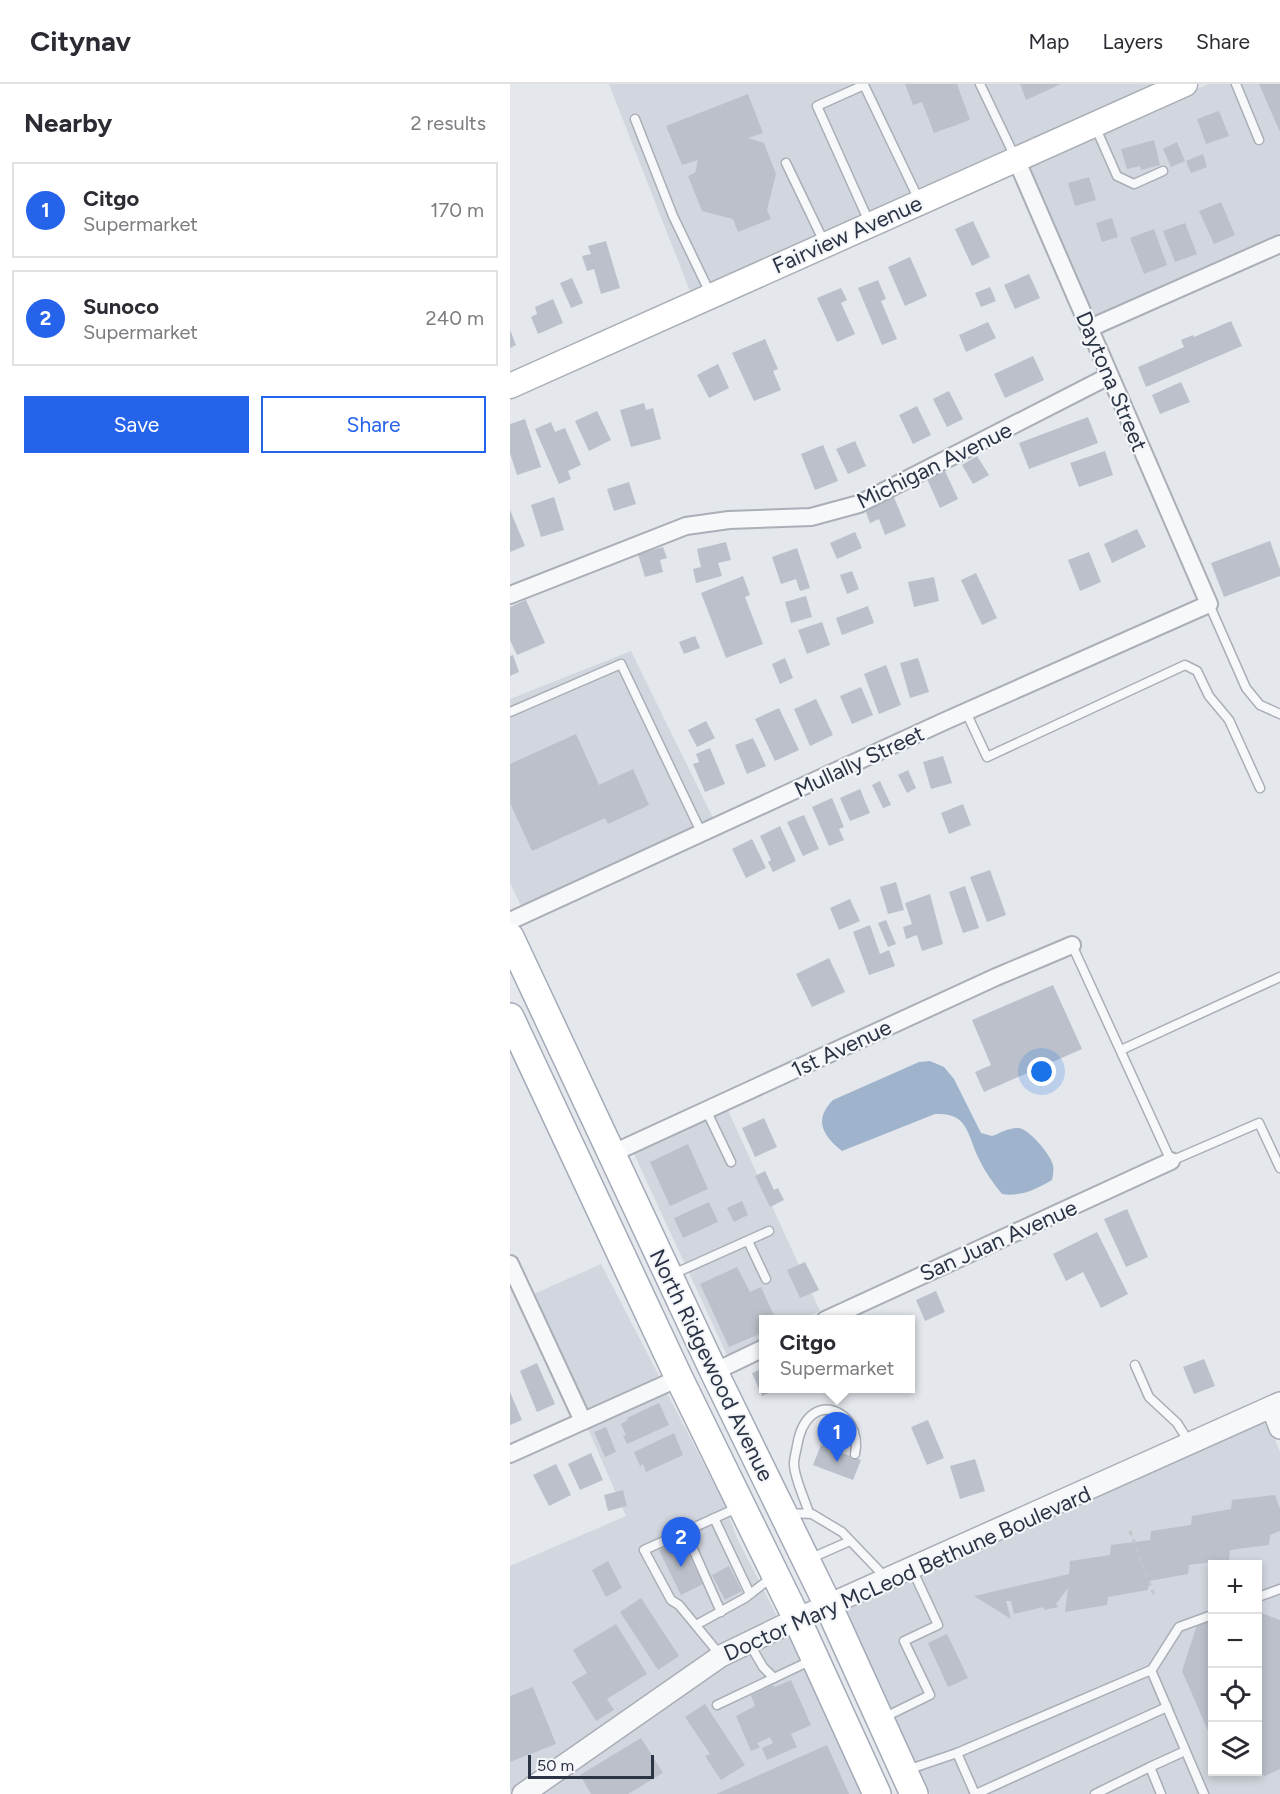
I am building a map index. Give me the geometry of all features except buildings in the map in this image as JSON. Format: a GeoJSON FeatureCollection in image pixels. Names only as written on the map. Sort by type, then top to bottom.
{"type":"FeatureCollection","features":[{"type":"Feature","properties":{"kind":"main road","name":"Fairview Avenue"},"geometry":{"type":"LineString","coordinates":[[510,386],[1094,124],[1151,94],[1185,84]]}},
{"type":"Feature","properties":{"kind":"main road","name":"North Ridgewood Avenue"},"geometry":{"type":"LineString","coordinates":[[510,937],[714,1372],[828,1605],[909,1783]]}},
{"type":"Feature","properties":{"kind":"main road","name":"North Ridgewood Avenue"},"geometry":{"type":"LineString","coordinates":[[510,1017],[679,1378],[797,1619],[877,1794]]}},
{"type":"Feature","properties":{"kind":"street","name":"Daytona Street"},"geometry":{"type":"LineString","coordinates":[[1016,159],[1209,604]]}},
{"type":"Feature","properties":{"kind":"street"},"geometry":{"type":"LineString","coordinates":[[1090,328],[1280,244]]}},
{"type":"Feature","properties":{"kind":"street","name":"Michigan Avenue"},"geometry":{"type":"LineString","coordinates":[[510,595],[686,526],[729,520],[811,517],[860,504],[1109,376]]}},
{"type":"Feature","properties":{"kind":"street","name":"Mullally Street"},"geometry":{"type":"LineString","coordinates":[[510,921],[966,712],[1209,604]]}},
{"type":"Feature","properties":{"kind":"street","name":"1st Avenue"},"geometry":{"type":"LineString","coordinates":[[611,1154],[986,982],[1072,945]]}},
{"type":"Feature","properties":{"kind":"street","name":"San Juan Avenue"},"geometry":{"type":"LineString","coordinates":[[836,1315],[1172,1161]]}},
{"type":"Feature","properties":{"kind":"street"},"geometry":{"type":"LineString","coordinates":[[510,1264],[584,1421]]}},
{"type":"Feature","properties":{"kind":"street"},"geometry":{"type":"LineString","coordinates":[[714,1372],[759,1350]]}},
{"type":"Feature","properties":{"kind":"street"},"geometry":{"type":"LineString","coordinates":[[510,1454],[679,1378]]}},
{"type":"Feature","properties":{"kind":"street"},"geometry":{"type":"LineString","coordinates":[[1276,1405],[1280,1428]]}},
{"type":"Feature","properties":{"kind":"street","name":"Doctor Mary McLeod Bethune Boulevard"},"geometry":{"type":"LineString","coordinates":[[523,1794],[721,1656],[748,1642],[1276,1405]]}},
{"type":"Feature","properties":{"kind":"lane"},"geometry":{"type":"LineString","coordinates":[[980,84],[1016,159]]}},
{"type":"Feature","properties":{"kind":"lane"},"geometry":{"type":"LineString","coordinates":[[1236,84],[1259,140]]}},
{"type":"Feature","properties":{"kind":"lane"},"geometry":{"type":"LineString","coordinates":[[870,224],[817,106],[864,85],[920,201]]}},
{"type":"Feature","properties":{"kind":"lane"},"geometry":{"type":"LineString","coordinates":[[635,119],[673,216],[711,296]]}},
{"type":"Feature","properties":{"kind":"lane"},"geometry":{"type":"LineString","coordinates":[[1094,124],[1117,176],[1134,184],[1163,171]]}},
{"type":"Feature","properties":{"kind":"lane"},"geometry":{"type":"LineString","coordinates":[[786,163],[825,245]]}},
{"type":"Feature","properties":{"kind":"lane"},"geometry":{"type":"LineString","coordinates":[[1209,604],[1246,688],[1260,705],[1280,714]]}},
{"type":"Feature","properties":{"kind":"lane"},"geometry":{"type":"LineString","coordinates":[[510,712],[621,664],[702,834]]}},
{"type":"Feature","properties":{"kind":"lane"},"geometry":{"type":"LineString","coordinates":[[966,712],[987,757],[1185,665],[1197,670],[1209,696],[1228,720],[1260,788]]}},
{"type":"Feature","properties":{"kind":"lane"},"geometry":{"type":"LineString","coordinates":[[1072,945],[1172,1161],[1259,1123],[1280,1168]]}},
{"type":"Feature","properties":{"kind":"lane"},"geometry":{"type":"LineString","coordinates":[[1120,1050],[1280,976]]}},
{"type":"Feature","properties":{"kind":"lane"},"geometry":{"type":"LineString","coordinates":[[706,1110],[731,1162]]}},
{"type":"Feature","properties":{"kind":"lane"},"geometry":{"type":"LineString","coordinates":[[669,1276],[769,1231]]}},
{"type":"Feature","properties":{"kind":"lane"},"geometry":{"type":"LineString","coordinates":[[748,1241],[766,1279]]}},
{"type":"Feature","properties":{"kind":"lane"},"geometry":{"type":"LineString","coordinates":[[1135,1365],[1149,1397],[1177,1423],[1190,1444]]}},
{"type":"Feature","properties":{"kind":"lane"},"geometry":{"type":"LineString","coordinates":[[809,1513],[794,1466],[800,1429],[811,1414],[828,1409],[848,1419],[854,1435],[855,1454]]}},
{"type":"Feature","properties":{"kind":"lane"},"geometry":{"type":"LineString","coordinates":[[721,1656],[679,1605],[671,1600],[644,1550],[741,1506]]}},
{"type":"Feature","properties":{"kind":"lane"},"geometry":{"type":"LineString","coordinates":[[782,1512],[809,1513],[842,1532],[887,1579]]}},
{"type":"Feature","properties":{"kind":"lane"},"geometry":{"type":"LineString","coordinates":[[714,1518],[750,1594]]}},
{"type":"Feature","properties":{"kind":"lane"},"geometry":{"type":"LineString","coordinates":[[685,1531],[721,1612]]}},
{"type":"Feature","properties":{"kind":"lane"},"geometry":{"type":"LineString","coordinates":[[806,1560],[850,1541]]}},
{"type":"Feature","properties":{"kind":"lane"},"geometry":{"type":"LineString","coordinates":[[880,1719],[930,1695],[904,1641],[938,1625],[911,1569]]}},
{"type":"Feature","properties":{"kind":"lane"},"geometry":{"type":"LineString","coordinates":[[696,1626],[750,1594],[775,1575]]}},
{"type":"Feature","properties":{"kind":"lane"},"geometry":{"type":"LineString","coordinates":[[1262,1596],[1280,1589]]}},
{"type":"Feature","properties":{"kind":"lane"},"geometry":{"type":"LineString","coordinates":[[909,1783],[957,1753],[1151,1671],[1179,1628],[1208,1617]]}},
{"type":"Feature","properties":{"kind":"lane"},"geometry":{"type":"LineString","coordinates":[[748,1642],[762,1667],[774,1678]]}},
{"type":"Feature","properties":{"kind":"lane"},"geometry":{"type":"LineString","coordinates":[[717,1705],[815,1658]]}},
{"type":"Feature","properties":{"kind":"lane"},"geometry":{"type":"LineString","coordinates":[[1151,1671],[1204,1794]]}},
{"type":"Feature","properties":{"kind":"lane"},"geometry":{"type":"LineString","coordinates":[[957,1753],[976,1794],[1167,1707]]}},
{"type":"Feature","properties":{"kind":"lane"},"geometry":{"type":"LineString","coordinates":[[1095,1794],[1185,1751]]}},
{"type":"Feature","properties":{"kind":"lane"},"geometry":{"type":"LineString","coordinates":[[1150,1767],[1161,1794]]}},
{"type":"Feature","properties":{"kind":"path"},"geometry":{"type":"LineString","coordinates":[[1130,1531],[1155,1598]]}},
{"type":"Feature","properties":{"kind":"shaded area"},"geometry":{"type":"Polygon","coordinates":[[[609,84],[1160,84],[691,294],[609,84]]]}},
{"type":"Feature","properties":{"kind":"shaded area"},"geometry":{"type":"Polygon","coordinates":[[[1208,84],[1280,84],[1280,233],[1094,316],[1028,165],[1208,84]]]}},
{"type":"Feature","properties":{"kind":"shaded area"},"geometry":{"type":"Polygon","coordinates":[[[631,651],[713,818],[521,906],[510,883],[510,699],[631,651]]]}},
{"type":"Feature","properties":{"kind":"shaded area"},"geometry":{"type":"Polygon","coordinates":[[[725,1104],[820,1311],[812,1315],[759,1315],[759,1340],[727,1355],[634,1154],[725,1104]]]}},
{"type":"Feature","properties":{"kind":"shaded area"},"geometry":{"type":"Polygon","coordinates":[[[601,1264],[659,1376],[587,1408],[534,1294],[601,1264]]]}},
{"type":"Feature","properties":{"kind":"shaded area"},"geometry":{"type":"Polygon","coordinates":[[[667,1393],[723,1501],[737,1538],[778,1618],[717,1648],[510,1791],[510,1566],[626,1516],[588,1429],[667,1393]]]}},
{"type":"Feature","properties":{"kind":"shaded area"},"geometry":{"type":"Polygon","coordinates":[[[1267,1420],[1280,1452],[1280,1794],[930,1794],[844,1609],[1267,1420]]]}},
{"type":"Feature","properties":{"kind":"shaded area"},"geometry":{"type":"Polygon","coordinates":[[[787,1634],[868,1794],[539,1794],[726,1665],[787,1634]]]}},
{"type":"Feature","properties":{"kind":"water"},"geometry":{"type":"Polygon","coordinates":[[[930,1061],[944,1067],[954,1079],[981,1133],[992,1136],[1009,1129],[1019,1128],[1034,1138],[1044,1149],[1053,1165],[1052,1180],[1022,1193],[1002,1194],[984,1168],[961,1121],[946,1114],[935,1114],[842,1151],[830,1140],[822,1121],[823,1114],[833,1100],[919,1062],[930,1061]]]}},
{"type":"Feature","properties":{"kind":"place","name":"Citgo"},"geometry":{"type":"Point","coordinates":[837,1462]}},
{"type":"Feature","properties":{"kind":"place","name":"Sunoco"},"geometry":{"type":"Point","coordinates":[681,1567]}}]}
